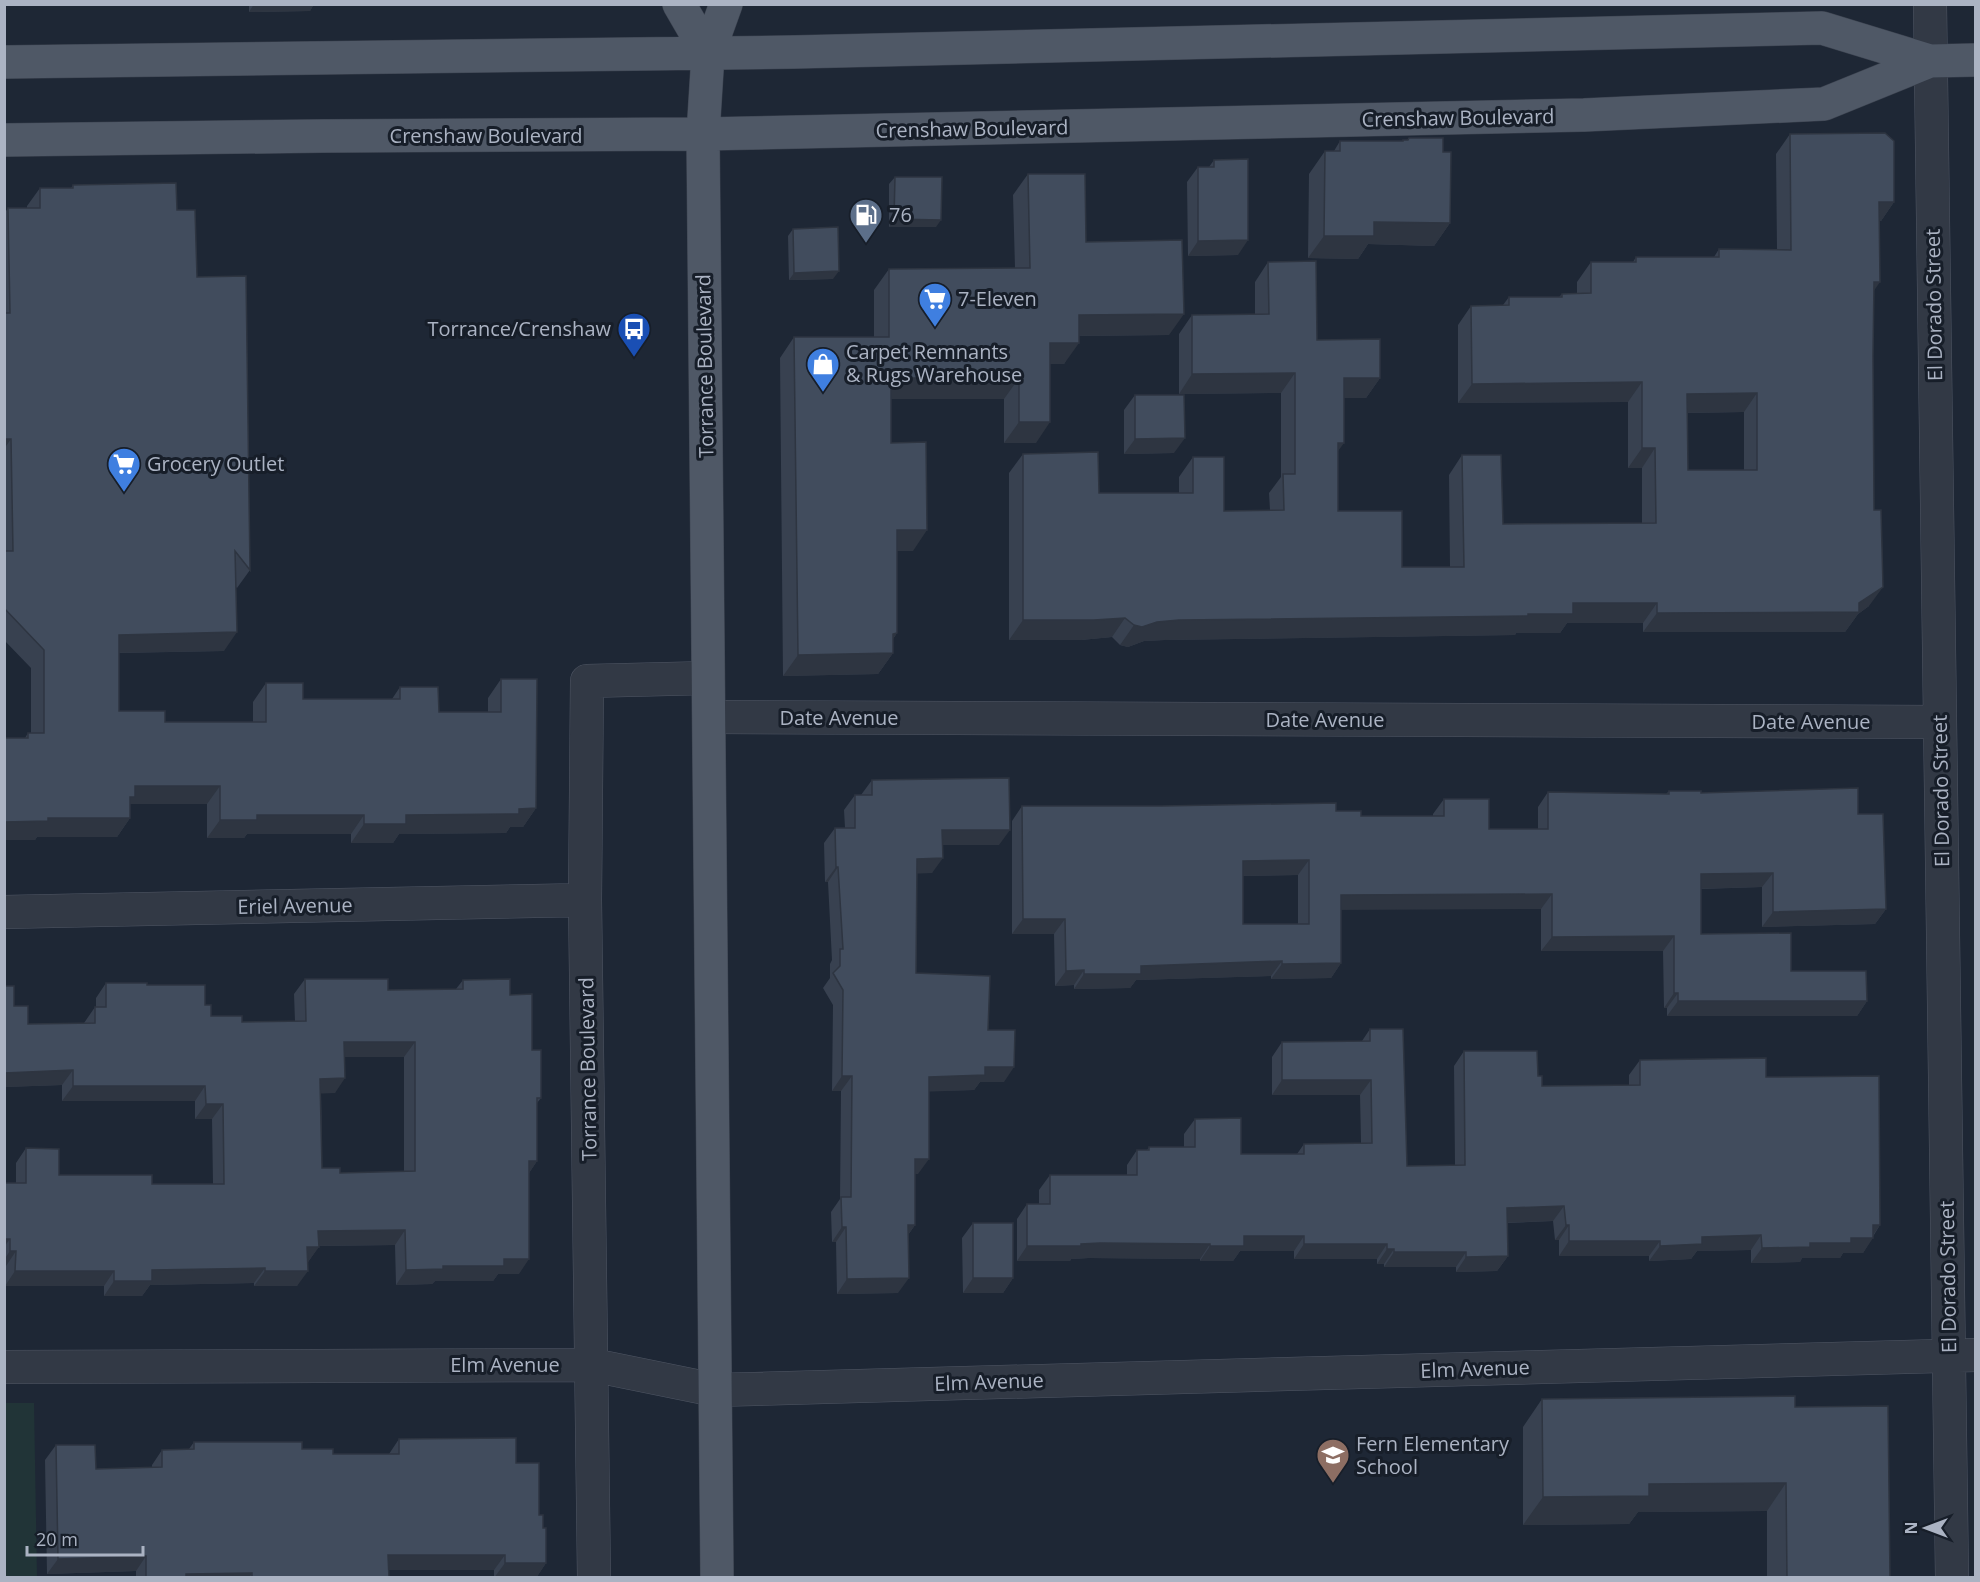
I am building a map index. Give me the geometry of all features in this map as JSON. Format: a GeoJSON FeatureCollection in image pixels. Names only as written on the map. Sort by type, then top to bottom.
{"type":"FeatureCollection","features":[{"type":"Feature","properties":{"kind":"main road"},"geometry":{"type":"LineString","coordinates":[[679,4],[708,54]]}},
{"type":"Feature","properties":{"kind":"main road","name":"Torrance Boulevard"},"geometry":{"type":"LineString","coordinates":[[717,1578],[703,135],[708,54],[726,4]]}},
{"type":"Feature","properties":{"kind":"main road","name":"Crenshaw Boulevard"},"geometry":{"type":"LineString","coordinates":[[4,62],[708,54],[1822,28],[1930,61],[1976,60]]}},
{"type":"Feature","properties":{"kind":"main road","name":"Crenshaw Boulevard"},"geometry":{"type":"LineString","coordinates":[[4,140],[703,135],[1500,118],[1824,104],[1930,61]]}},
{"type":"Feature","properties":{"kind":"street","name":"El Dorado Street"},"geometry":{"type":"LineString","coordinates":[[1930,4],[1940,722],[1962,1356],[1952,1578]]}},
{"type":"Feature","properties":{"kind":"street","name":"Torrance Boulevard"},"geometry":{"type":"LineString","coordinates":[[594,1578],[585,900],[587,681],[708,678]]}},
{"type":"Feature","properties":{"kind":"street","name":"Date Avenue"},"geometry":{"type":"LineString","coordinates":[[709,717],[1940,722]]}},
{"type":"Feature","properties":{"kind":"street","name":"Eriel Avenue"},"geometry":{"type":"LineString","coordinates":[[4,912],[585,900]]}},
{"type":"Feature","properties":{"kind":"street","name":"Elm Avenue"},"geometry":{"type":"LineString","coordinates":[[4,1367],[592,1365],[715,1390],[1962,1356]]}},
{"type":"Feature","properties":{"kind":"green space"},"geometry":{"type":"Polygon","coordinates":[[[5,1403],[34,1403],[37,1577],[5,1577],[5,1403]]]}},
{"type":"Feature","properties":{"kind":"building"},"geometry":{"type":"Polygon","coordinates":[[[1885,133],[1894,141],[1894,202],[1879,202],[1880,282],[1874,282],[1874,510],[1881,510],[1883,587],[1859,603],[1859,612],[1657,613],[1657,603],[1573,603],[1573,614],[1528,614],[1528,616],[1179,620],[1157,622],[1142,627],[1134,625],[1125,618],[1023,620],[1023,454],[1098,452],[1099,493],[1193,493],[1193,457],[1224,457],[1224,511],[1284,510],[1283,474],[1295,474],[1295,373],[1192,374],[1192,315],[1269,314],[1268,262],[1316,261],[1317,340],[1380,339],[1380,378],[1344,378],[1344,443],[1338,443],[1338,511],[1402,511],[1402,567],[1464,567],[1462,455],[1501,455],[1503,524],[1656,523],[1655,448],[1642,448],[1642,382],[1472,384],[1471,306],[1509,305],[1509,297],[1562,297],[1562,294],[1591,293],[1591,262],[1636,262],[1636,257],[1719,257],[1719,249],[1791,250],[1790,134],[1885,133]],[[1757,393],[1687,394],[1688,470],[1757,470],[1757,393]]]}},
{"type":"Feature","properties":{"kind":"building"},"geometry":{"type":"Polygon","coordinates":[[[1409,138],[1443,138],[1443,152],[1451,152],[1450,223],[1374,222],[1374,236],[1324,236],[1325,151],[1340,151],[1340,141],[1403,141],[1409,138]]]}},
{"type":"Feature","properties":{"kind":"building"},"geometry":{"type":"Polygon","coordinates":[[[1248,159],[1248,240],[1198,241],[1198,167],[1214,167],[1214,160],[1248,159]]]}},
{"type":"Feature","properties":{"kind":"building"},"geometry":{"type":"Polygon","coordinates":[[[1028,174],[1085,174],[1086,242],[1182,240],[1184,314],[1079,315],[1079,343],[1050,343],[1050,422],[1019,422],[1019,378],[891,378],[891,443],[926,442],[927,530],[897,530],[897,633],[893,634],[893,653],[798,655],[794,337],[889,337],[889,269],[1030,268],[1028,174]]]}},
{"type":"Feature","properties":{"kind":"building"},"geometry":{"type":"Polygon","coordinates":[[[895,177],[942,177],[941,220],[894,219],[895,177]]]}},
{"type":"Feature","properties":{"kind":"building"},"geometry":{"type":"Polygon","coordinates":[[[176,183],[177,210],[195,210],[197,277],[246,276],[250,570],[235,551],[237,632],[119,635],[119,711],[165,711],[165,722],[266,722],[266,683],[303,683],[303,699],[400,699],[400,687],[438,687],[439,712],[501,712],[501,679],[537,679],[536,808],[519,809],[519,814],[406,815],[406,824],[364,824],[364,815],[257,815],[257,820],[220,820],[220,786],[135,786],[135,797],[130,797],[130,818],[48,818],[48,821],[4,822],[4,738],[28,738],[28,733],[44,733],[44,650],[4,608],[4,551],[13,551],[11,439],[4,439],[4,313],[10,313],[8,208],[40,208],[40,188],[176,183]]]}},
{"type":"Feature","properties":{"kind":"building"},"geometry":{"type":"Polygon","coordinates":[[[838,227],[839,271],[794,273],[793,229],[838,227]]]}},
{"type":"Feature","properties":{"kind":"building"},"geometry":{"type":"Polygon","coordinates":[[[1135,395],[1184,395],[1185,438],[1135,439],[1135,395]]]}},
{"type":"Feature","properties":{"kind":"building"},"geometry":{"type":"Polygon","coordinates":[[[1009,778],[1010,830],[942,830],[943,858],[917,859],[916,973],[990,976],[988,1030],[1015,1030],[1014,1067],[985,1067],[985,1075],[929,1077],[929,1159],[915,1159],[915,1225],[908,1225],[909,1278],[847,1279],[846,1227],[842,1227],[841,1197],[851,1197],[852,1076],[842,1076],[843,990],[833,973],[840,966],[840,949],[843,949],[835,828],[855,828],[855,795],[872,795],[872,780],[1009,778]]]}},
{"type":"Feature","properties":{"kind":"building"},"geometry":{"type":"Polygon","coordinates":[[[1858,788],[1858,814],[1883,814],[1886,909],[1773,912],[1773,873],[1701,874],[1701,934],[1791,933],[1791,971],[1866,971],[1867,1001],[1678,1001],[1678,993],[1674,993],[1674,936],[1552,937],[1552,894],[1341,895],[1341,963],[1282,964],[1282,961],[1141,966],[1141,974],[1084,974],[1084,970],[1066,971],[1065,919],[1023,919],[1022,806],[1336,803],[1336,811],[1361,811],[1361,816],[1444,816],[1444,799],[1489,799],[1489,829],[1548,829],[1548,792],[1669,794],[1669,791],[1701,791],[1701,793],[1858,788]],[[1309,860],[1243,861],[1243,924],[1309,924],[1309,860]]]}},
{"type":"Feature","properties":{"kind":"building"},"geometry":{"type":"Polygon","coordinates":[[[305,979],[388,979],[388,990],[463,989],[463,980],[510,979],[510,995],[532,994],[532,1050],[541,1050],[541,1098],[537,1098],[537,1161],[529,1161],[529,1259],[504,1259],[504,1266],[443,1266],[443,1269],[406,1270],[405,1230],[318,1231],[319,1247],[307,1247],[308,1271],[265,1271],[265,1268],[152,1270],[152,1281],[114,1281],[114,1271],[15,1271],[16,1251],[10,1251],[10,1239],[4,1239],[4,1183],[26,1183],[26,1148],[59,1149],[59,1175],[152,1175],[152,1184],[224,1184],[223,1104],[206,1104],[205,1086],[73,1086],[73,1070],[4,1073],[4,986],[14,986],[14,1006],[28,1006],[28,1024],[95,1023],[95,1007],[106,1007],[106,983],[205,985],[205,1005],[211,1005],[211,1016],[242,1016],[242,1022],[306,1021],[305,979]],[[344,1042],[345,1078],[320,1079],[322,1168],[340,1168],[340,1173],[415,1171],[415,1042],[344,1042]]]}},
{"type":"Feature","properties":{"kind":"building"},"geometry":{"type":"Polygon","coordinates":[[[1370,1029],[1403,1029],[1407,1166],[1465,1165],[1464,1051],[1537,1051],[1538,1076],[1542,1076],[1542,1086],[1640,1085],[1640,1060],[1766,1058],[1766,1077],[1879,1076],[1880,1225],[1873,1225],[1873,1238],[1851,1238],[1851,1243],[1810,1243],[1810,1247],[1762,1248],[1761,1235],[1702,1237],[1702,1244],[1660,1246],[1660,1241],[1569,1241],[1569,1225],[1566,1225],[1564,1206],[1507,1208],[1508,1256],[1466,1257],[1466,1252],[1394,1252],[1394,1249],[1387,1249],[1387,1244],[1304,1244],[1304,1236],[1244,1236],[1244,1246],[1100,1243],[1081,1244],[1081,1246],[1027,1246],[1027,1204],[1050,1204],[1050,1175],[1137,1175],[1137,1150],[1149,1150],[1149,1147],[1195,1147],[1195,1119],[1241,1118],[1241,1154],[1304,1154],[1304,1144],[1372,1143],[1371,1080],[1282,1080],[1282,1042],[1370,1041],[1370,1029]]]}},
{"type":"Feature","properties":{"kind":"building"},"geometry":{"type":"Polygon","coordinates":[[[973,1223],[1013,1223],[1013,1278],[973,1278],[973,1223]]]}},
{"type":"Feature","properties":{"kind":"building"},"geometry":{"type":"Polygon","coordinates":[[[1795,1396],[1795,1407],[1888,1406],[1890,1578],[1787,1578],[1786,1483],[1649,1484],[1649,1496],[1543,1497],[1542,1399],[1795,1396]]]}},
{"type":"Feature","properties":{"kind":"building"},"geometry":{"type":"Polygon","coordinates":[[[516,1438],[516,1463],[539,1463],[539,1515],[543,1515],[543,1528],[546,1528],[546,1563],[505,1563],[505,1555],[388,1555],[389,1578],[252,1578],[252,1573],[186,1574],[186,1578],[146,1578],[146,1556],[58,1559],[56,1445],[95,1445],[96,1469],[162,1467],[162,1450],[194,1449],[194,1442],[302,1442],[302,1449],[333,1449],[333,1454],[399,1454],[399,1439],[516,1438]]]}},
{"type":"Feature","properties":{"kind":"place","name":"76"},"geometry":{"type":"Point","coordinates":[866,244]}},
{"type":"Feature","properties":{"kind":"place","name":"7-Eleven"},"geometry":{"type":"Point","coordinates":[935,328]}},
{"type":"Feature","properties":{"kind":"place","name":"Torrance/Crenshaw"},"geometry":{"type":"Point","coordinates":[634,358]}},
{"type":"Feature","properties":{"kind":"place","name":"Carpet Remnants & Rugs Warehouse"},"geometry":{"type":"Point","coordinates":[823,393]}},
{"type":"Feature","properties":{"kind":"place","name":"Grocery Outlet"},"geometry":{"type":"Point","coordinates":[124,493]}},
{"type":"Feature","properties":{"kind":"place","name":"Fern Elementary School"},"geometry":{"type":"Point","coordinates":[1333,1484]}}]}
